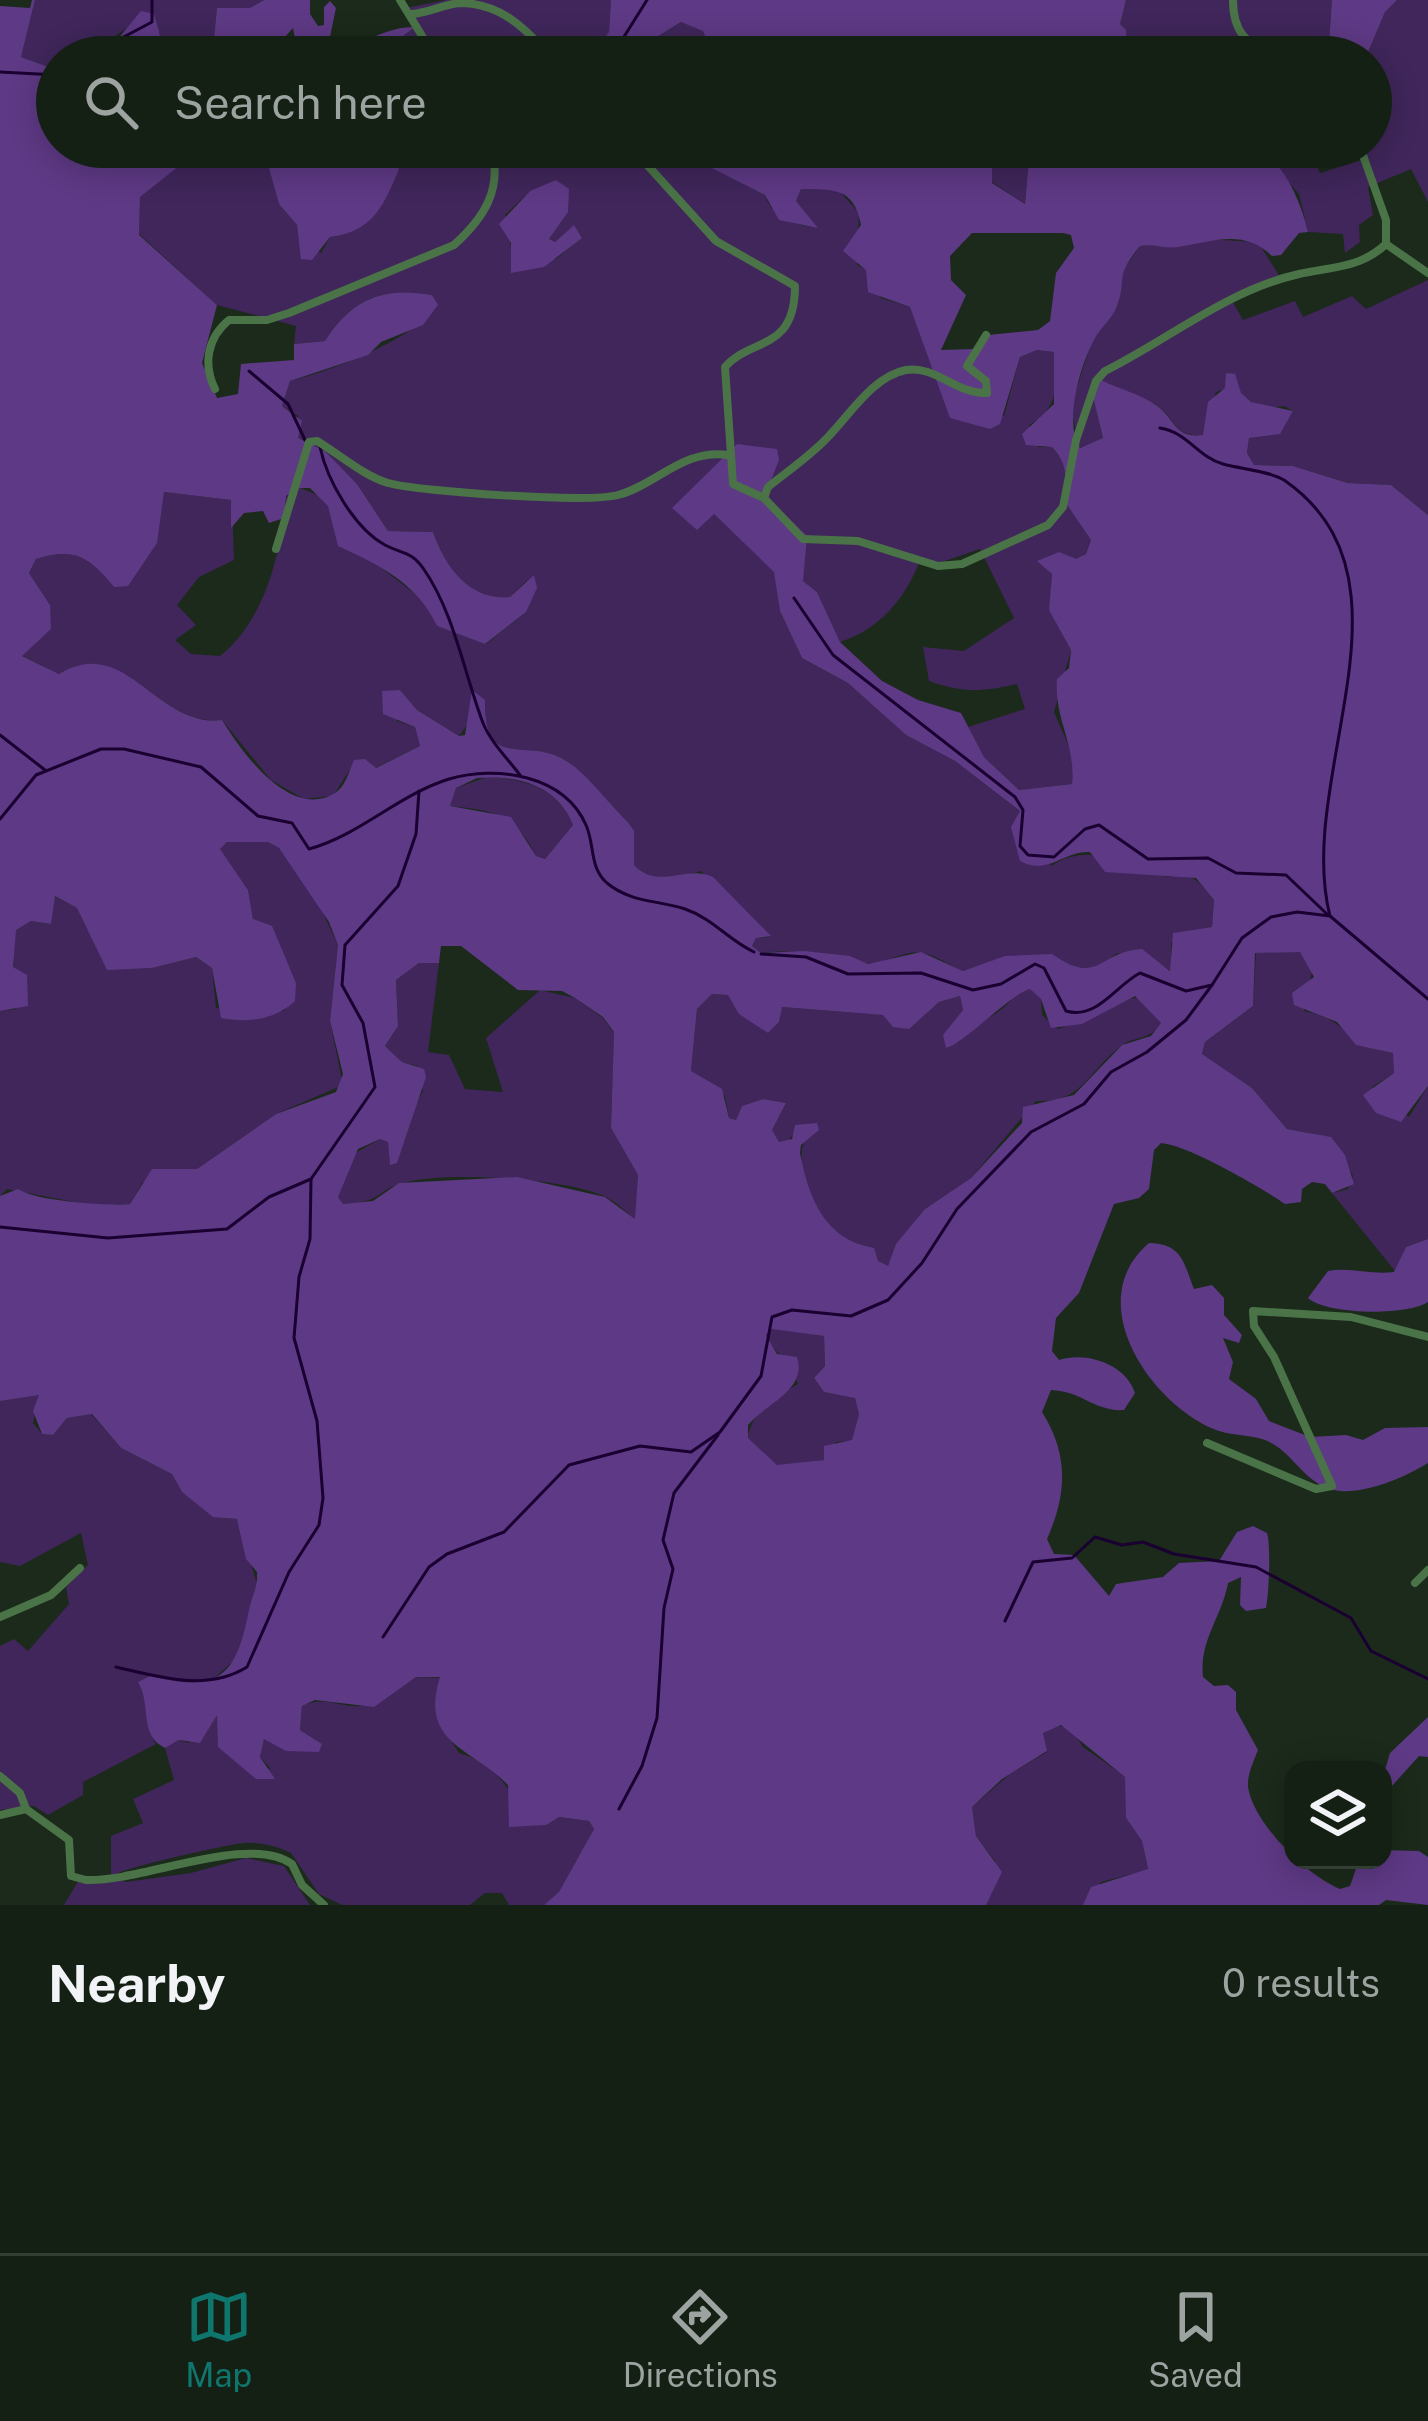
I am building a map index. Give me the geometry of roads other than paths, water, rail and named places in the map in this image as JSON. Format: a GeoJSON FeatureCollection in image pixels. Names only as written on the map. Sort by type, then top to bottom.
{"type":"FeatureCollection","features":[{"type":"Feature","properties":{"kind":"street"},"geometry":{"type":"LineString","coordinates":[[400,0],[424,36]]}},
{"type":"Feature","properties":{"kind":"street"},"geometry":{"type":"LineString","coordinates":[[1233,0],[1233,22],[1242,36]]}},
{"type":"Feature","properties":{"kind":"street"},"geometry":{"type":"LineString","coordinates":[[412,14],[459,3],[498,10],[532,36]]}},
{"type":"Feature","properties":{"kind":"street"},"geometry":{"type":"LineString","coordinates":[[215,389],[207,373],[210,346],[229,320],[267,320],[289,313],[454,244],[474,226],[494,191],[496,168]]}},
{"type":"Feature","properties":{"kind":"street"},"geometry":{"type":"LineString","coordinates":[[650,168],[716,241],[795,286],[795,304],[770,343],[724,367],[733,484],[764,498],[803,539],[858,541],[938,566],[962,564],[1048,525],[1063,507],[1076,440],[1096,381],[1106,370],[1232,299],[1293,275],[1359,263],[1386,244]]}},
{"type":"Feature","properties":{"kind":"street"},"geometry":{"type":"LineString","coordinates":[[1367,168],[1386,220],[1386,244]]}},
{"type":"Feature","properties":{"kind":"street"},"geometry":{"type":"LineString","coordinates":[[1386,244],[1428,273]]}},
{"type":"Feature","properties":{"kind":"street"},"geometry":{"type":"LineString","coordinates":[[764,498],[768,487],[825,440],[862,398],[902,370],[922,370],[971,394],[987,393],[986,381],[967,366],[986,334]]}},
{"type":"Feature","properties":{"kind":"street"},"geometry":{"type":"LineString","coordinates":[[276,549],[309,442],[317,441],[386,482],[465,493],[617,495],[670,466],[713,453],[728,455]]}},
{"type":"Feature","properties":{"kind":"street"},"geometry":{"type":"LineString","coordinates":[[1208,1443],[1316,1489],[1332,1486],[1274,1357],[1254,1326],[1253,1311],[1351,1317],[1428,1336]]}},
{"type":"Feature","properties":{"kind":"street"},"geometry":{"type":"LineString","coordinates":[[0,1617],[51,1595],[80,1568]]}},
{"type":"Feature","properties":{"kind":"street"},"geometry":{"type":"LineString","coordinates":[[1415,1583],[1428,1570]]}},
{"type":"Feature","properties":{"kind":"street"},"geometry":{"type":"LineString","coordinates":[[0,1776],[20,1793],[26,1809],[69,1840],[71,1876],[105,1881],[251,1850],[292,1864],[302,1886],[324,1905]]}},
{"type":"Feature","properties":{"kind":"street"},"geometry":{"type":"LineString","coordinates":[[0,1815],[26,1809]]}},
{"type":"Feature","properties":{"kind":"waterway"},"geometry":{"type":"LineString","coordinates":[[126,36],[152,22],[152,0]]}},
{"type":"Feature","properties":{"kind":"waterway"},"geometry":{"type":"LineString","coordinates":[[624,36],[647,0]]}},
{"type":"Feature","properties":{"kind":"waterway"},"geometry":{"type":"LineString","coordinates":[[0,72],[36,74]]}},
{"type":"Feature","properties":{"kind":"waterway"},"geometry":{"type":"LineString","coordinates":[[249,371],[288,404],[305,440]]}},
{"type":"Feature","properties":{"kind":"waterway"},"geometry":{"type":"LineString","coordinates":[[1160,428],[1178,434],[1214,461],[1284,480],[1326,522],[1347,571],[1352,625],[1348,683],[1328,803],[1324,861],[1330,916]]}},
{"type":"Feature","properties":{"kind":"waterway"},"geometry":{"type":"LineString","coordinates":[[320,447],[335,488],[353,515],[385,545],[414,558],[434,585],[483,723],[520,775]]}},
{"type":"Feature","properties":{"kind":"waterway"},"geometry":{"type":"LineString","coordinates":[[794,598],[833,655],[1015,797],[1023,810],[1020,846],[1028,855],[1054,857],[1085,829],[1099,825],[1148,859],[1208,858],[1236,873],[1286,875],[1328,915]]}},
{"type":"Feature","properties":{"kind":"waterway"},"geometry":{"type":"LineString","coordinates":[[0,735],[45,770]]}},
{"type":"Feature","properties":{"kind":"waterway"},"geometry":{"type":"LineString","coordinates":[[0,819],[36,775],[101,749],[124,749],[201,767],[258,816],[292,823],[309,849],[430,786],[468,775],[508,774],[546,785],[576,808],[589,833],[597,870],[607,883],[635,898],[695,913],[754,952]]}},
{"type":"Feature","properties":{"kind":"waterway"},"geometry":{"type":"LineString","coordinates":[[116,1667],[199,1681],[247,1667],[289,1572],[319,1525],[323,1498],[317,1421],[294,1338],[299,1277],[310,1239],[311,1179],[375,1087],[363,1023],[342,985],[345,945],[398,886],[416,834],[419,791]]}},
{"type":"Feature","properties":{"kind":"waterway"},"geometry":{"type":"LineString","coordinates":[[761,954],[806,957],[848,974],[921,973],[973,990],[1001,984],[1035,964],[1044,968],[1066,1011],[1077,1012],[1096,1006],[1140,973],[1186,991],[1212,985],[1242,938],[1271,917],[1297,912],[1330,916],[1428,999]]}},
{"type":"Feature","properties":{"kind":"waterway"},"geometry":{"type":"LineString","coordinates":[[383,1637],[429,1567],[447,1554],[504,1532],[569,1465],[640,1446],[691,1452],[720,1432],[761,1376],[772,1317],[792,1310],[851,1316],[888,1300],[922,1263],[957,1209],[1031,1132],[1084,1104],[1111,1072],[1147,1052],[1186,1020],[1212,985]]}},
{"type":"Feature","properties":{"kind":"waterway"},"geometry":{"type":"LineString","coordinates":[[0,1227],[108,1238],[227,1229],[269,1197],[311,1179]]}},
{"type":"Feature","properties":{"kind":"waterway"},"geometry":{"type":"LineString","coordinates":[[619,1809],[642,1766],[657,1718],[664,1608],[673,1569],[663,1540],[674,1493],[718,1435]]}},
{"type":"Feature","properties":{"kind":"waterway"},"geometry":{"type":"LineString","coordinates":[[1005,1621],[1033,1562],[1072,1558],[1095,1537],[1122,1545],[1143,1542],[1174,1554],[1256,1567],[1351,1618],[1371,1651],[1428,1679]]}}]}
